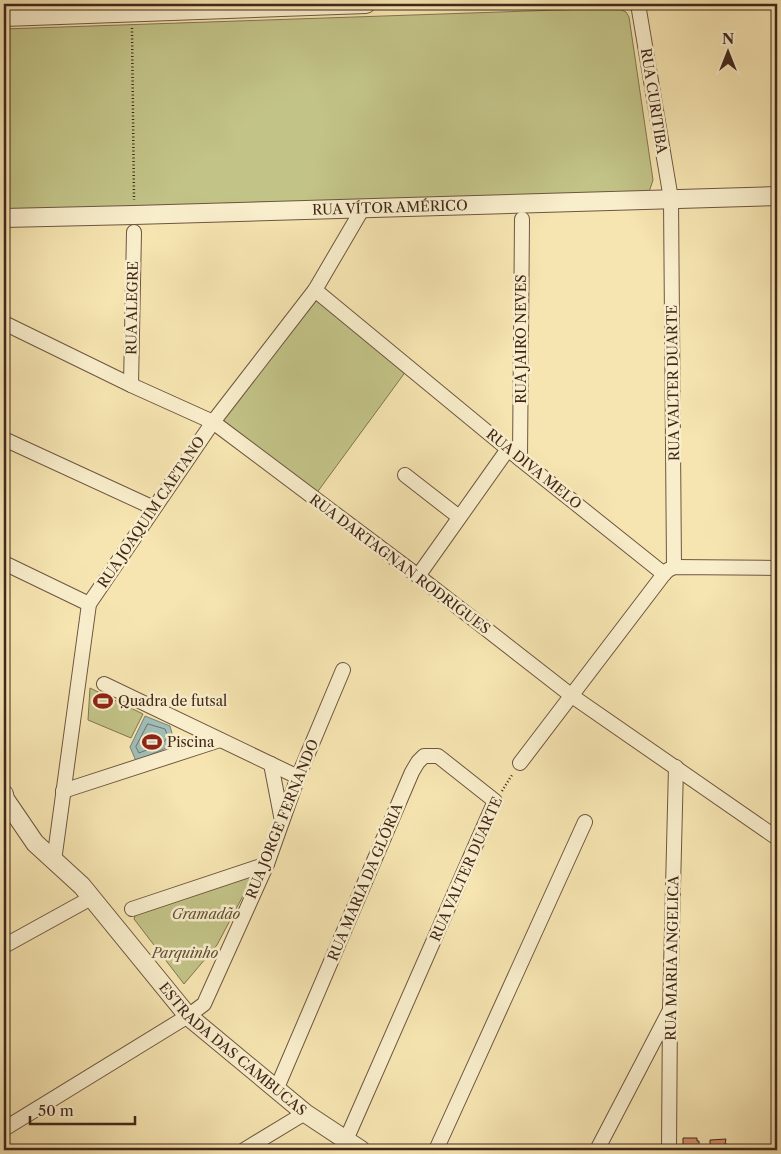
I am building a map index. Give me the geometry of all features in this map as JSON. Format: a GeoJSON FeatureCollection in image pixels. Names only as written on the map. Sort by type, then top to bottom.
{"type":"FeatureCollection","features":[{"type":"Feature","properties":{"kind":"street"},"geometry":{"type":"LineString","coordinates":[[4,17],[366,4]]}},
{"type":"Feature","properties":{"kind":"street","name":"RUA CURITIBA"},"geometry":{"type":"LineString","coordinates":[[638,4],[671,199]]}},
{"type":"Feature","properties":{"kind":"street","name":"RUA VÍTOR AMÉRICO"},"geometry":{"type":"LineString","coordinates":[[4,218],[134,223],[363,208],[777,196]]}},
{"type":"Feature","properties":{"kind":"street","name":"RUA VALTER DUARTE"},"geometry":{"type":"LineString","coordinates":[[669,571],[671,199]]}},
{"type":"Feature","properties":{"kind":"street","name":"RUA JOAQUIM CAETANO"},"geometry":{"type":"LineString","coordinates":[[54,861],[89,604],[213,422],[315,290],[363,208]]}},
{"type":"Feature","properties":{"kind":"street","name":"RUA JAIRO NEVES"},"geometry":{"type":"LineString","coordinates":[[520,459],[522,220]]}},
{"type":"Feature","properties":{"kind":"street","name":"RUA ALEGRE"},"geometry":{"type":"LineString","coordinates":[[131,386],[134,223]]}},
{"type":"Feature","properties":{"kind":"street","name":"RUA DIVA MELO"},"geometry":{"type":"LineString","coordinates":[[315,290],[520,459],[669,571]]}},
{"type":"Feature","properties":{"kind":"street","name":"RUA DARTAGNAN RODRIGUES"},"geometry":{"type":"LineString","coordinates":[[4,323],[131,386],[213,422],[418,576],[572,696],[777,838]]}},
{"type":"Feature","properties":{"kind":"street"},"geometry":{"type":"LineString","coordinates":[[4,439],[154,508]]}},
{"type":"Feature","properties":{"kind":"street"},"geometry":{"type":"LineString","coordinates":[[418,576],[508,449]]}},
{"type":"Feature","properties":{"kind":"street"},"geometry":{"type":"LineString","coordinates":[[405,475],[459,517]]}},
{"type":"Feature","properties":{"kind":"street"},"geometry":{"type":"LineString","coordinates":[[4,563],[89,604]]}},
{"type":"Feature","properties":{"kind":"street"},"geometry":{"type":"LineString","coordinates":[[520,763],[669,571],[777,568]]}},
{"type":"Feature","properties":{"kind":"street","name":"RUA JORGE FERNANDO"},"geometry":{"type":"LineString","coordinates":[[4,1129],[188,1016],[204,1004],[267,864],[298,777],[343,670]]}},
{"type":"Feature","properties":{"kind":"street"},"geometry":{"type":"LineString","coordinates":[[104,684],[298,777]]}},
{"type":"Feature","properties":{"kind":"street"},"geometry":{"type":"LineString","coordinates":[[63,791],[220,740]]}},
{"type":"Feature","properties":{"kind":"street","name":"RUA MARIA DA GLÓRIA"},"geometry":{"type":"LineString","coordinates":[[276,1090],[404,790],[418,762],[424,756],[438,756],[495,801]]}},
{"type":"Feature","properties":{"kind":"street"},"geometry":{"type":"LineString","coordinates":[[270,764],[282,821]]}},
{"type":"Feature","properties":{"kind":"street","name":"RUA MARIA ANGELICA"},"geometry":{"type":"LineString","coordinates":[[669,1150],[670,1009],[676,767]]}},
{"type":"Feature","properties":{"kind":"street","name":"ESTRADA DAS CAMBUCAS"},"geometry":{"type":"LineString","coordinates":[[4,794],[35,843],[82,886],[188,1016],[304,1113],[361,1150]]}},
{"type":"Feature","properties":{"kind":"street","name":"RUA VALTER DUARTE"},"geometry":{"type":"LineString","coordinates":[[346,1140],[495,801]]}},
{"type":"Feature","properties":{"kind":"street"},"geometry":{"type":"LineString","coordinates":[[436,1150],[585,822]]}},
{"type":"Feature","properties":{"kind":"street"},"geometry":{"type":"LineString","coordinates":[[132,909],[267,864]]}},
{"type":"Feature","properties":{"kind":"street"},"geometry":{"type":"LineString","coordinates":[[4,946],[91,898]]}},
{"type":"Feature","properties":{"kind":"street"},"geometry":{"type":"LineString","coordinates":[[597,1150],[670,1009]]}},
{"type":"Feature","properties":{"kind":"street"},"geometry":{"type":"LineString","coordinates":[[244,1150],[304,1113]]}},
{"type":"Feature","properties":{"kind":"path"},"geometry":{"type":"LineString","coordinates":[[131,12],[134,96],[132,147],[134,223]]}},
{"type":"Feature","properties":{"kind":"path","name":"RUA VALTER DUARTE"},"geometry":{"type":"LineString","coordinates":[[495,801],[520,763]]}},
{"type":"Feature","properties":{"kind":"green space"},"geometry":{"type":"Polygon","coordinates":[[[617,8],[626,12],[629,17],[653,180],[650,189],[644,196],[307,207],[266,202],[206,204],[177,211],[4,213],[4,29],[617,8]]]}},
{"type":"Feature","properties":{"kind":"green space"},"geometry":{"type":"Polygon","coordinates":[[[315,290],[409,367],[313,498],[213,422],[315,290]]]}},
{"type":"Feature","properties":{"kind":"green space","name":"Quadra de futsal"},"geometry":{"type":"Polygon","coordinates":[[[90,688],[143,714],[131,738],[88,720],[90,688]]]}},
{"type":"Feature","properties":{"kind":"green space"},"geometry":{"type":"Polygon","coordinates":[[[254,875],[217,945],[184,984],[134,919],[137,910],[254,875]]]}},
{"type":"Feature","properties":{"kind":"water","name":"Piscina"},"geometry":{"type":"Polygon","coordinates":[[[145,716],[170,726],[173,737],[166,748],[136,761],[130,747],[145,716]]]}},
{"type":"Feature","properties":{"kind":"building"},"geometry":{"type":"Polygon","coordinates":[[[683,1138],[697,1138],[699,1150],[683,1150],[683,1138]]]}},
{"type":"Feature","properties":{"kind":"building"},"geometry":{"type":"Polygon","coordinates":[[[726,1139],[725,1150],[710,1150],[710,1140],[726,1139]]]}},
{"type":"Feature","properties":{"kind":"place","name":"Quadra de futsal"},"geometry":{"type":"Point","coordinates":[103,701]}},
{"type":"Feature","properties":{"kind":"place","name":"Piscina"},"geometry":{"type":"Point","coordinates":[152,742]}},
{"type":"Feature","properties":{"kind":"park label","name":"Gramadão"},"geometry":{"type":"Point","coordinates":[206,914]}},
{"type":"Feature","properties":{"kind":"park label","name":"Parquinho"},"geometry":{"type":"Point","coordinates":[185,953]}}]}
